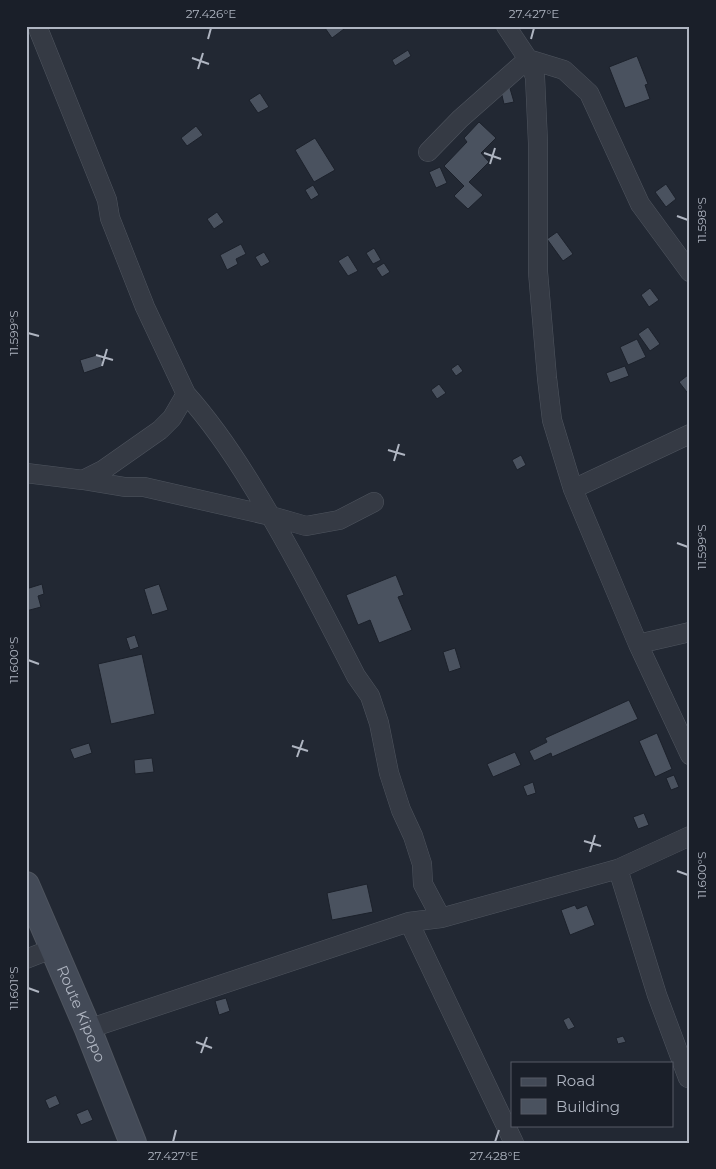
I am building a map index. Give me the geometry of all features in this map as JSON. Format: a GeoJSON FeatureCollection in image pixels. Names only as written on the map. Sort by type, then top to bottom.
{"type":"FeatureCollection","features":[{"type":"Feature","properties":{"kind":"main road","name":"Route Kipopo"},"geometry":{"type":"LineString","coordinates":[[26,885],[88,1029],[133,1143]]}},
{"type":"Feature","properties":{"kind":"street"},"geometry":{"type":"LineString","coordinates":[[37,26],[107,200],[110,218],[154,327],[186,394],[219,434],[271,516],[356,676],[370,696],[378,723],[388,773],[401,810],[414,836],[422,864],[423,884],[441,918]]}},
{"type":"Feature","properties":{"kind":"street"},"geometry":{"type":"LineString","coordinates":[[506,26],[528,59],[535,77],[538,143],[538,272],[552,420],[573,489],[638,644],[690,755]]}},
{"type":"Feature","properties":{"kind":"street"},"geometry":{"type":"LineString","coordinates":[[428,152],[460,119],[528,59]]}},
{"type":"Feature","properties":{"kind":"street"},"geometry":{"type":"LineString","coordinates":[[528,59],[564,70],[589,93],[640,204],[690,272]]}},
{"type":"Feature","properties":{"kind":"street"},"geometry":{"type":"LineString","coordinates":[[82,480],[103,470],[160,430],[172,418],[186,394]]}},
{"type":"Feature","properties":{"kind":"street"},"geometry":{"type":"LineString","coordinates":[[573,489],[690,434]]}},
{"type":"Feature","properties":{"kind":"street"},"geometry":{"type":"LineString","coordinates":[[26,473],[125,487],[144,487],[271,516],[306,526],[339,520],[374,502]]}},
{"type":"Feature","properties":{"kind":"street"},"geometry":{"type":"LineString","coordinates":[[638,644],[690,632]]}},
{"type":"Feature","properties":{"kind":"street"},"geometry":{"type":"LineString","coordinates":[[88,1029],[409,922],[441,918],[618,869],[690,836]]}},
{"type":"Feature","properties":{"kind":"street"},"geometry":{"type":"LineString","coordinates":[[618,869],[657,995],[688,1078]]}},
{"type":"Feature","properties":{"kind":"street"},"geometry":{"type":"LineString","coordinates":[[409,922],[514,1143]]}},
{"type":"Feature","properties":{"kind":"street"},"geometry":{"type":"LineString","coordinates":[[26,959],[54,948]]}},
{"type":"Feature","properties":{"kind":"building"},"geometry":{"type":"Polygon","coordinates":[[[327,26],[348,26],[332,38],[325,28],[327,26]]]}},
{"type":"Feature","properties":{"kind":"building"},"geometry":{"type":"Polygon","coordinates":[[[408,50],[411,56],[395,66],[392,60],[408,50]]]}},
{"type":"Feature","properties":{"kind":"building"},"geometry":{"type":"Polygon","coordinates":[[[637,56],[648,84],[645,85],[650,99],[625,108],[609,67],[637,56]]]}},
{"type":"Feature","properties":{"kind":"building"},"geometry":{"type":"Polygon","coordinates":[[[509,85],[514,102],[504,104],[500,87],[509,85]]]}},
{"type":"Feature","properties":{"kind":"building"},"geometry":{"type":"Polygon","coordinates":[[[260,93],[269,107],[258,113],[249,100],[260,93]]]}},
{"type":"Feature","properties":{"kind":"building"},"geometry":{"type":"Polygon","coordinates":[[[479,122],[496,138],[481,153],[489,162],[469,182],[483,195],[468,209],[454,196],[464,186],[444,166],[467,142],[464,138],[479,122]]]}},
{"type":"Feature","properties":{"kind":"building"},"geometry":{"type":"Polygon","coordinates":[[[196,126],[203,135],[187,146],[181,138],[196,126]]]}},
{"type":"Feature","properties":{"kind":"building"},"geometry":{"type":"Polygon","coordinates":[[[315,138],[335,170],[314,182],[295,150],[315,138]]]}},
{"type":"Feature","properties":{"kind":"building"},"geometry":{"type":"Polygon","coordinates":[[[440,167],[447,183],[436,188],[429,172],[440,167]]]}},
{"type":"Feature","properties":{"kind":"building"},"geometry":{"type":"Polygon","coordinates":[[[666,184],[676,199],[666,207],[655,192],[666,184]]]}},
{"type":"Feature","properties":{"kind":"building"},"geometry":{"type":"Polygon","coordinates":[[[313,185],[319,195],[311,200],[305,190],[313,185]]]}},
{"type":"Feature","properties":{"kind":"building"},"geometry":{"type":"Polygon","coordinates":[[[217,212],[224,222],[214,229],[207,219],[217,212]]]}},
{"type":"Feature","properties":{"kind":"building"},"geometry":{"type":"Polygon","coordinates":[[[557,232],[573,254],[563,261],[547,239],[557,232]]]}},
{"type":"Feature","properties":{"kind":"building"},"geometry":{"type":"Polygon","coordinates":[[[241,244],[246,254],[236,259],[238,264],[227,270],[220,255],[241,244]]]}},
{"type":"Feature","properties":{"kind":"building"},"geometry":{"type":"Polygon","coordinates":[[[374,248],[381,260],[373,264],[366,253],[374,248]]]}},
{"type":"Feature","properties":{"kind":"building"},"geometry":{"type":"Polygon","coordinates":[[[264,252],[270,262],[261,267],[255,257],[264,252]]]}},
{"type":"Feature","properties":{"kind":"building"},"geometry":{"type":"Polygon","coordinates":[[[348,255],[358,271],[348,276],[338,261],[348,255]]]}},
{"type":"Feature","properties":{"kind":"building"},"geometry":{"type":"Polygon","coordinates":[[[384,263],[390,272],[382,277],[376,268],[384,263]]]}},
{"type":"Feature","properties":{"kind":"building"},"geometry":{"type":"Polygon","coordinates":[[[650,288],[659,300],[649,307],[641,295],[650,288]]]}},
{"type":"Feature","properties":{"kind":"building"},"geometry":{"type":"Polygon","coordinates":[[[648,327],[660,344],[650,351],[638,334],[648,327]]]}},
{"type":"Feature","properties":{"kind":"building"},"geometry":{"type":"Polygon","coordinates":[[[637,339],[646,357],[628,365],[620,347],[637,339]]]}},
{"type":"Feature","properties":{"kind":"building"},"geometry":{"type":"Polygon","coordinates":[[[100,354],[104,366],[84,373],[80,360],[100,354]]]}},
{"type":"Feature","properties":{"kind":"building"},"geometry":{"type":"Polygon","coordinates":[[[458,364],[463,371],[456,376],[451,369],[458,364]]]}},
{"type":"Feature","properties":{"kind":"building"},"geometry":{"type":"Polygon","coordinates":[[[625,366],[629,376],[610,383],[606,373],[625,366]]]}},
{"type":"Feature","properties":{"kind":"building"},"geometry":{"type":"Polygon","coordinates":[[[688,375],[690,377],[690,396],[679,382],[688,375]]]}},
{"type":"Feature","properties":{"kind":"building"},"geometry":{"type":"Polygon","coordinates":[[[439,384],[446,393],[437,399],[431,390],[439,384]]]}},
{"type":"Feature","properties":{"kind":"building"},"geometry":{"type":"Polygon","coordinates":[[[521,455],[526,465],[517,470],[512,460],[521,455]]]}},
{"type":"Feature","properties":{"kind":"building"},"geometry":{"type":"Polygon","coordinates":[[[396,575],[404,595],[398,597],[412,630],[379,643],[370,620],[358,625],[346,595],[396,575]]]}},
{"type":"Feature","properties":{"kind":"building"},"geometry":{"type":"Polygon","coordinates":[[[42,584],[44,594],[38,596],[41,607],[26,611],[26,589],[42,584]]]}},
{"type":"Feature","properties":{"kind":"building"},"geometry":{"type":"Polygon","coordinates":[[[159,584],[168,610],[152,615],[144,589],[159,584]]]}},
{"type":"Feature","properties":{"kind":"building"},"geometry":{"type":"Polygon","coordinates":[[[135,635],[139,647],[130,650],[126,638],[135,635]]]}},
{"type":"Feature","properties":{"kind":"building"},"geometry":{"type":"Polygon","coordinates":[[[455,648],[461,668],[449,672],[443,652],[455,648]]]}},
{"type":"Feature","properties":{"kind":"building"},"geometry":{"type":"Polygon","coordinates":[[[142,654],[155,714],[111,724],[98,664],[142,654]]]}},
{"type":"Feature","properties":{"kind":"building"},"geometry":{"type":"Polygon","coordinates":[[[629,700],[638,719],[552,757],[551,753],[534,761],[529,751],[547,742],[545,738],[629,700]]]}},
{"type":"Feature","properties":{"kind":"building"},"geometry":{"type":"Polygon","coordinates":[[[657,733],[672,769],[655,777],[639,741],[657,733]]]}},
{"type":"Feature","properties":{"kind":"building"},"geometry":{"type":"Polygon","coordinates":[[[89,743],[92,753],[74,759],[70,749],[89,743]]]}},
{"type":"Feature","properties":{"kind":"building"},"geometry":{"type":"Polygon","coordinates":[[[515,752],[521,765],[493,777],[487,764],[515,752]]]}},
{"type":"Feature","properties":{"kind":"building"},"geometry":{"type":"Polygon","coordinates":[[[152,758],[154,772],[135,774],[134,760],[152,758]]]}},
{"type":"Feature","properties":{"kind":"building"},"geometry":{"type":"Polygon","coordinates":[[[674,775],[679,787],[671,790],[666,778],[674,775]]]}},
{"type":"Feature","properties":{"kind":"building"},"geometry":{"type":"Polygon","coordinates":[[[533,782],[536,793],[527,796],[523,786],[533,782]]]}},
{"type":"Feature","properties":{"kind":"building"},"geometry":{"type":"Polygon","coordinates":[[[644,813],[649,825],[638,829],[633,817],[644,813]]]}},
{"type":"Feature","properties":{"kind":"building"},"geometry":{"type":"Polygon","coordinates":[[[367,884],[373,912],[332,920],[327,893],[367,884]]]}},
{"type":"Feature","properties":{"kind":"building"},"geometry":{"type":"Polygon","coordinates":[[[575,905],[577,909],[587,905],[595,925],[570,935],[561,910],[575,905]]]}},
{"type":"Feature","properties":{"kind":"building"},"geometry":{"type":"Polygon","coordinates":[[[226,998],[230,1011],[219,1015],[215,1001],[226,998]]]}},
{"type":"Feature","properties":{"kind":"building"},"geometry":{"type":"Polygon","coordinates":[[[569,1017],[575,1027],[568,1030],[563,1020],[569,1017]]]}},
{"type":"Feature","properties":{"kind":"building"},"geometry":{"type":"Polygon","coordinates":[[[623,1036],[626,1042],[618,1044],[616,1038],[623,1036]]]}},
{"type":"Feature","properties":{"kind":"building"},"geometry":{"type":"Polygon","coordinates":[[[56,1095],[60,1104],[49,1109],[45,1100],[56,1095]]]}},
{"type":"Feature","properties":{"kind":"building"},"geometry":{"type":"Polygon","coordinates":[[[88,1109],[93,1120],[81,1125],[76,1114],[88,1109]]]}}]}
